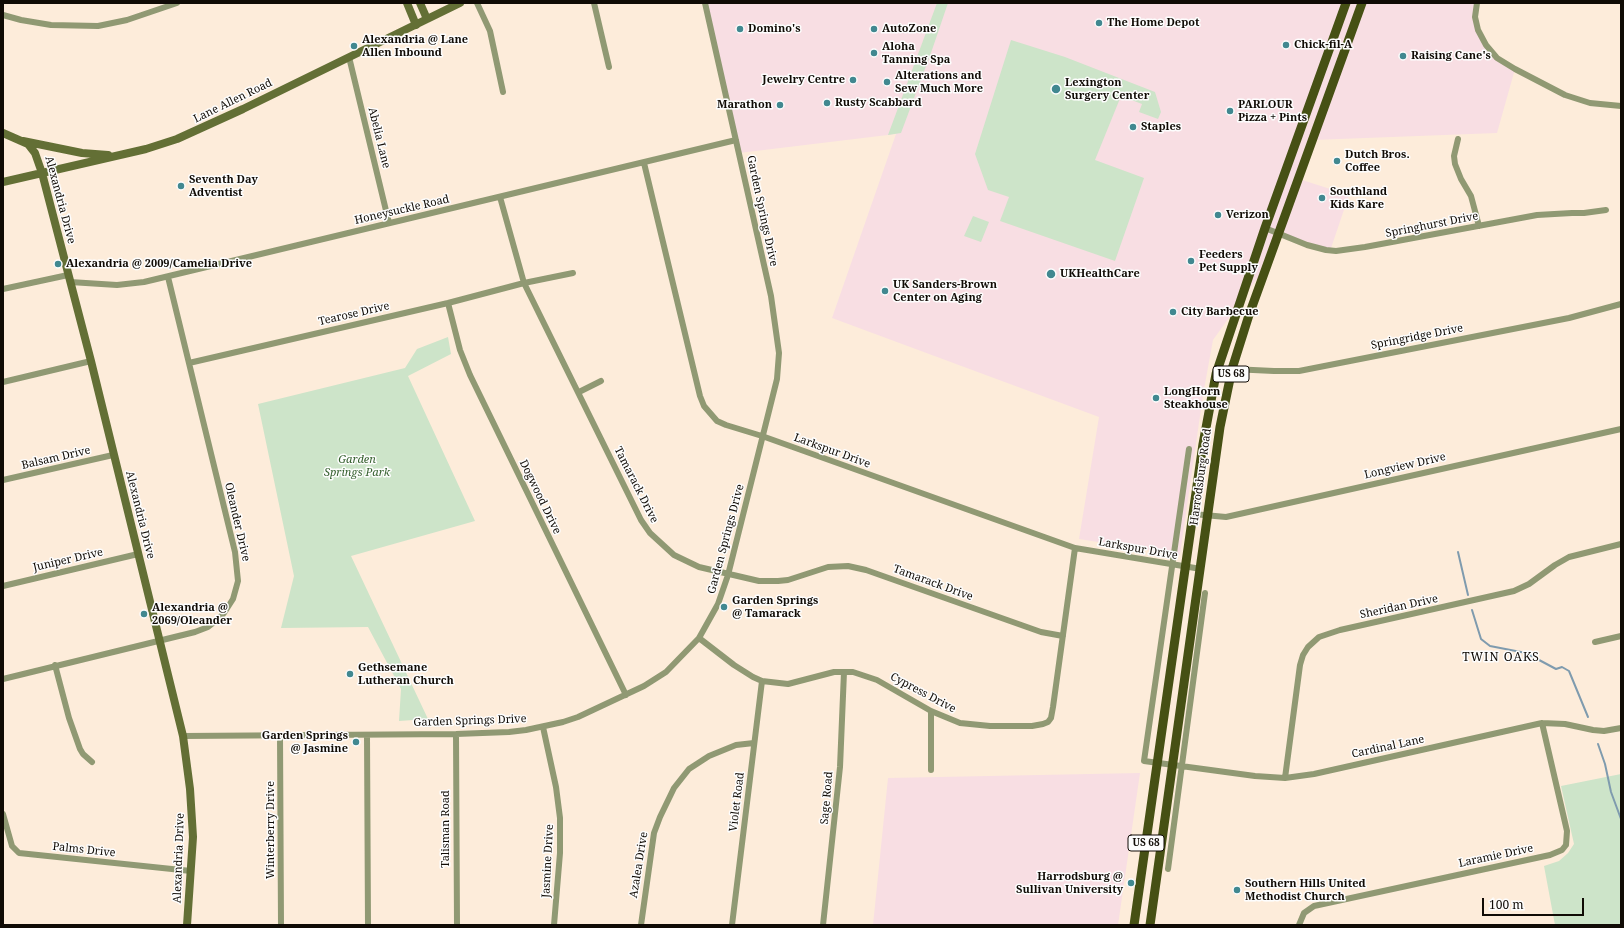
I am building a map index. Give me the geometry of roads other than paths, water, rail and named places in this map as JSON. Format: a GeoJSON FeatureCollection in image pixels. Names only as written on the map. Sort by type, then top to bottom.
{"type":"FeatureCollection","features":[{"type":"Feature","properties":{"kind":"main road","name":"Harrodsburg Road"},"geometry":{"type":"LineString","coordinates":[[1134,925],[1193,514],[1216,374],[1346,3]]}},
{"type":"Feature","properties":{"kind":"main road","name":"Harrodsburg Road"},"geometry":{"type":"LineString","coordinates":[[1150,925],[1220,428],[1232,369],[1249,315],[1280,234],[1362,3]]}},
{"type":"Feature","properties":{"kind":"street"},"geometry":{"type":"LineString","coordinates":[[3,14],[21,20],[51,25],[98,26],[127,20],[177,3]]}},
{"type":"Feature","properties":{"kind":"street"},"geometry":{"type":"LineString","coordinates":[[407,3],[416,25]]}},
{"type":"Feature","properties":{"kind":"street"},"geometry":{"type":"LineString","coordinates":[[420,3],[427,19]]}},
{"type":"Feature","properties":{"kind":"street","name":"Lane Allen Road"},"geometry":{"type":"LineString","coordinates":[[3,182],[146,149],[177,139],[460,3]]}},
{"type":"Feature","properties":{"kind":"street"},"geometry":{"type":"LineString","coordinates":[[477,3],[490,31],[503,92]]}},
{"type":"Feature","properties":{"kind":"street"},"geometry":{"type":"LineString","coordinates":[[594,3],[609,67]]}},
{"type":"Feature","properties":{"kind":"street","name":"Garden Springs Drive"},"geometry":{"type":"LineString","coordinates":[[183,736],[456,734],[509,732],[543,727],[578,717],[644,686],[666,672],[700,638],[718,604],[728,575],[777,379],[779,353],[772,300],[705,3]]}},
{"type":"Feature","properties":{"kind":"street"},"geometry":{"type":"LineString","coordinates":[[1477,3],[1476,17],[1478,30],[1486,45],[1497,58],[1565,95],[1590,103],[1621,106]]}},
{"type":"Feature","properties":{"kind":"street","name":"Abelia Lane"},"geometry":{"type":"LineString","coordinates":[[349,57],[389,223]]}},
{"type":"Feature","properties":{"kind":"street","name":"Alexandria Drive"},"geometry":{"type":"LineString","coordinates":[[3,133],[28,144],[35,153],[42,173],[183,736],[192,808],[191,871],[186,925]]}},
{"type":"Feature","properties":{"kind":"street"},"geometry":{"type":"LineString","coordinates":[[1458,139],[1454,156],[1455,164],[1461,179],[1471,196],[1479,226]]}},
{"type":"Feature","properties":{"kind":"street","name":"Honeysuckle Road"},"geometry":{"type":"LineString","coordinates":[[3,289],[69,278],[117,285],[144,282],[736,140]]}},
{"type":"Feature","properties":{"kind":"street"},"geometry":{"type":"LineString","coordinates":[[23,141],[82,153],[115,156]]}},
{"type":"Feature","properties":{"kind":"street","name":"Larkspur Drive"},"geometry":{"type":"LineString","coordinates":[[644,163],[696,378],[704,406],[717,420],[726,425],[762,436],[1075,548],[1186,568],[1201,569]]}},
{"type":"Feature","properties":{"kind":"street","name":"Tamarack Drive"},"geometry":{"type":"LineString","coordinates":[[500,197],[524,283],[579,392],[634,507],[650,533],[670,552],[685,561],[728,575],[759,581],[788,580],[828,567],[848,566],[866,570],[1041,632],[1063,636]]}},
{"type":"Feature","properties":{"kind":"street","name":"Springhurst Drive"},"geometry":{"type":"LineString","coordinates":[[1266,228],[1307,245],[1336,251],[1550,214],[1584,213],[1606,210]]}},
{"type":"Feature","properties":{"kind":"street","name":"Tearose Drive"},"geometry":{"type":"LineString","coordinates":[[189,363],[448,303],[524,283],[573,273]]}},
{"type":"Feature","properties":{"kind":"street","name":"Oleander Drive"},"geometry":{"type":"LineString","coordinates":[[3,679],[55,665],[195,632],[208,627],[217,620],[233,599],[238,581],[235,552],[168,277]]}},
{"type":"Feature","properties":{"kind":"street","name":"Dogwood Drive"},"geometry":{"type":"LineString","coordinates":[[448,303],[462,355],[470,376],[626,695]]}},
{"type":"Feature","properties":{"kind":"street","name":"Springridge Drive"},"geometry":{"type":"LineString","coordinates":[[1216,374],[1232,369],[1281,372],[1299,371],[1569,318],[1621,304]]}},
{"type":"Feature","properties":{"kind":"street"},"geometry":{"type":"LineString","coordinates":[[3,382],[90,361]]}},
{"type":"Feature","properties":{"kind":"street"},"geometry":{"type":"LineString","coordinates":[[579,392],[601,381]]}},
{"type":"Feature","properties":{"kind":"street","name":"Longview Drive"},"geometry":{"type":"LineString","coordinates":[[1193,514],[1226,517],[1621,429]]}},
{"type":"Feature","properties":{"kind":"street"},"geometry":{"type":"LineString","coordinates":[[1158,762],[1144,760],[1189,449]]}},
{"type":"Feature","properties":{"kind":"street","name":"Balsam Drive"},"geometry":{"type":"LineString","coordinates":[[3,480],[113,455]]}},
{"type":"Feature","properties":{"kind":"street","name":"Sheridan Drive"},"geometry":{"type":"LineString","coordinates":[[1285,778],[1300,665],[1303,654],[1319,637],[1340,630],[1514,591],[1529,584],[1555,565],[1569,557],[1621,544]]}},
{"type":"Feature","properties":{"kind":"street","name":"Cypress Drive"},"geometry":{"type":"LineString","coordinates":[[700,638],[734,665],[762,681],[788,684],[827,674],[844,672],[861,674],[877,680],[931,712],[960,723],[970,725],[1032,726],[1046,723],[1051,718],[1075,548]]}},
{"type":"Feature","properties":{"kind":"street","name":"Juniper Drive"},"geometry":{"type":"LineString","coordinates":[[3,586],[138,554]]}},
{"type":"Feature","properties":{"kind":"street"},"geometry":{"type":"LineString","coordinates":[[1168,869],[1205,593]]}},
{"type":"Feature","properties":{"kind":"street"},"geometry":{"type":"LineString","coordinates":[[1595,642],[1621,636]]}},
{"type":"Feature","properties":{"kind":"street"},"geometry":{"type":"LineString","coordinates":[[55,665],[69,718],[80,749],[92,762]]}},
{"type":"Feature","properties":{"kind":"street","name":"Sage Road"},"geometry":{"type":"LineString","coordinates":[[823,925],[840,767],[844,672]]}},
{"type":"Feature","properties":{"kind":"street","name":"Violet Road"},"geometry":{"type":"LineString","coordinates":[[732,925],[762,681]]}},
{"type":"Feature","properties":{"kind":"street"},"geometry":{"type":"LineString","coordinates":[[931,712],[931,770]]}},
{"type":"Feature","properties":{"kind":"street","name":"Cardinal Lane"},"geometry":{"type":"LineString","coordinates":[[1158,762],[1255,776],[1285,778],[1314,774],[1542,723],[1565,724],[1593,730],[1621,728]]}},
{"type":"Feature","properties":{"kind":"street","name":"Laramie Drive"},"geometry":{"type":"LineString","coordinates":[[1299,925],[1306,911],[1314,906],[1550,855],[1562,850],[1566,845],[1567,831],[1542,723]]}},
{"type":"Feature","properties":{"kind":"street","name":"Jasmine Drive"},"geometry":{"type":"LineString","coordinates":[[543,727],[556,787],[560,818],[560,853],[554,925]]}},
{"type":"Feature","properties":{"kind":"street","name":"Talisman Road"},"geometry":{"type":"LineString","coordinates":[[456,734],[456,925]]}},
{"type":"Feature","properties":{"kind":"street","name":"Winterberry Drive"},"geometry":{"type":"LineString","coordinates":[[280,735],[281,925]]}},
{"type":"Feature","properties":{"kind":"street"},"geometry":{"type":"LineString","coordinates":[[367,735],[368,925]]}},
{"type":"Feature","properties":{"kind":"street","name":"Azalea Drive"},"geometry":{"type":"LineString","coordinates":[[641,925],[654,833],[674,788],[689,769],[709,756],[736,745],[754,743]]}},
{"type":"Feature","properties":{"kind":"street","name":"Palms Drive"},"geometry":{"type":"LineString","coordinates":[[3,814],[12,846],[19,853],[191,871]]}},
{"type":"Feature","properties":{"kind":"waterway"},"geometry":{"type":"LineString","coordinates":[[1458,552],[1468,595]]}},
{"type":"Feature","properties":{"kind":"waterway"},"geometry":{"type":"LineString","coordinates":[[1472,610],[1481,639],[1490,646],[1526,653],[1556,669],[1562,667],[1569,671],[1588,717]]}},
{"type":"Feature","properties":{"kind":"waterway"},"geometry":{"type":"LineString","coordinates":[[1598,744],[1605,764],[1611,792],[1621,819]]}},
{"type":"Feature","properties":{"kind":"place","name":"The Home Depot"},"geometry":{"type":"Point","coordinates":[1099,23]}},
{"type":"Feature","properties":{"kind":"place","name":"Domino's"},"geometry":{"type":"Point","coordinates":[740,29]}},
{"type":"Feature","properties":{"kind":"place","name":"AutoZone"},"geometry":{"type":"Point","coordinates":[874,29]}},
{"type":"Feature","properties":{"kind":"place","name":"Chick-fil-A"},"geometry":{"type":"Point","coordinates":[1286,45]}},
{"type":"Feature","properties":{"kind":"place","name":"Alexandria @ Lane Allen Inbound"},"geometry":{"type":"Point","coordinates":[354,46]}},
{"type":"Feature","properties":{"kind":"place","name":"Aloha Tanning Spa"},"geometry":{"type":"Point","coordinates":[874,53]}},
{"type":"Feature","properties":{"kind":"place","name":"Raising Cane's"},"geometry":{"type":"Point","coordinates":[1403,56]}},
{"type":"Feature","properties":{"kind":"place","name":"Jewelry Centre"},"geometry":{"type":"Point","coordinates":[853,80]}},
{"type":"Feature","properties":{"kind":"place","name":"Alterations and Sew Much More"},"geometry":{"type":"Point","coordinates":[887,82]}},
{"type":"Feature","properties":{"kind":"place","name":"Lexington Surgery Center"},"geometry":{"type":"Point","coordinates":[1056,89]}},
{"type":"Feature","properties":{"kind":"place","name":"Rusty Scabbard"},"geometry":{"type":"Point","coordinates":[827,103]}},
{"type":"Feature","properties":{"kind":"place","name":"Marathon"},"geometry":{"type":"Point","coordinates":[780,105]}},
{"type":"Feature","properties":{"kind":"place","name":"PARLOUR Pizza + Pints"},"geometry":{"type":"Point","coordinates":[1230,111]}},
{"type":"Feature","properties":{"kind":"place","name":"Staples"},"geometry":{"type":"Point","coordinates":[1133,127]}},
{"type":"Feature","properties":{"kind":"place","name":"Dutch Bros. Coffee"},"geometry":{"type":"Point","coordinates":[1337,161]}},
{"type":"Feature","properties":{"kind":"place","name":"Seventh Day Adventist"},"geometry":{"type":"Point","coordinates":[181,186]}},
{"type":"Feature","properties":{"kind":"place","name":"Southland Kids Kare"},"geometry":{"type":"Point","coordinates":[1322,198]}},
{"type":"Feature","properties":{"kind":"place","name":"Verizon"},"geometry":{"type":"Point","coordinates":[1218,215]}},
{"type":"Feature","properties":{"kind":"place","name":"Feeders Pet Supply"},"geometry":{"type":"Point","coordinates":[1191,261]}},
{"type":"Feature","properties":{"kind":"place","name":"Alexandria @ 2009/Camelia Drive"},"geometry":{"type":"Point","coordinates":[58,264]}},
{"type":"Feature","properties":{"kind":"place","name":"UKHealthCare"},"geometry":{"type":"Point","coordinates":[1051,274]}},
{"type":"Feature","properties":{"kind":"place","name":"UK Sanders-Brown Center on Aging"},"geometry":{"type":"Point","coordinates":[885,291]}},
{"type":"Feature","properties":{"kind":"place","name":"City Barbecue"},"geometry":{"type":"Point","coordinates":[1173,312]}},
{"type":"Feature","properties":{"kind":"place","name":"LongHorn Steakhouse"},"geometry":{"type":"Point","coordinates":[1156,398]}},
{"type":"Feature","properties":{"kind":"place","name":"Garden Springs @ Tamarack"},"geometry":{"type":"Point","coordinates":[724,607]}},
{"type":"Feature","properties":{"kind":"place","name":"Alexandria @ 2069/Oleander"},"geometry":{"type":"Point","coordinates":[144,614]}},
{"type":"Feature","properties":{"kind":"place","name":"Gethsemane Lutheran Church"},"geometry":{"type":"Point","coordinates":[350,674]}},
{"type":"Feature","properties":{"kind":"place","name":"Garden Springs @ Jasmine"},"geometry":{"type":"Point","coordinates":[356,742]}},
{"type":"Feature","properties":{"kind":"place","name":"Harrodsburg @ Sullivan University"},"geometry":{"type":"Point","coordinates":[1131,883]}},
{"type":"Feature","properties":{"kind":"place","name":"Southern Hills United Methodist Church"},"geometry":{"type":"Point","coordinates":[1237,890]}},
{"type":"Feature","properties":{"kind":"district","name":"TWIN OAKS"},"geometry":{"type":"Point","coordinates":[1501,658]}},
{"type":"Feature","properties":{"kind":"park label","name":"Garden Springs Park"},"geometry":{"type":"Point","coordinates":[357,466]}}]}
